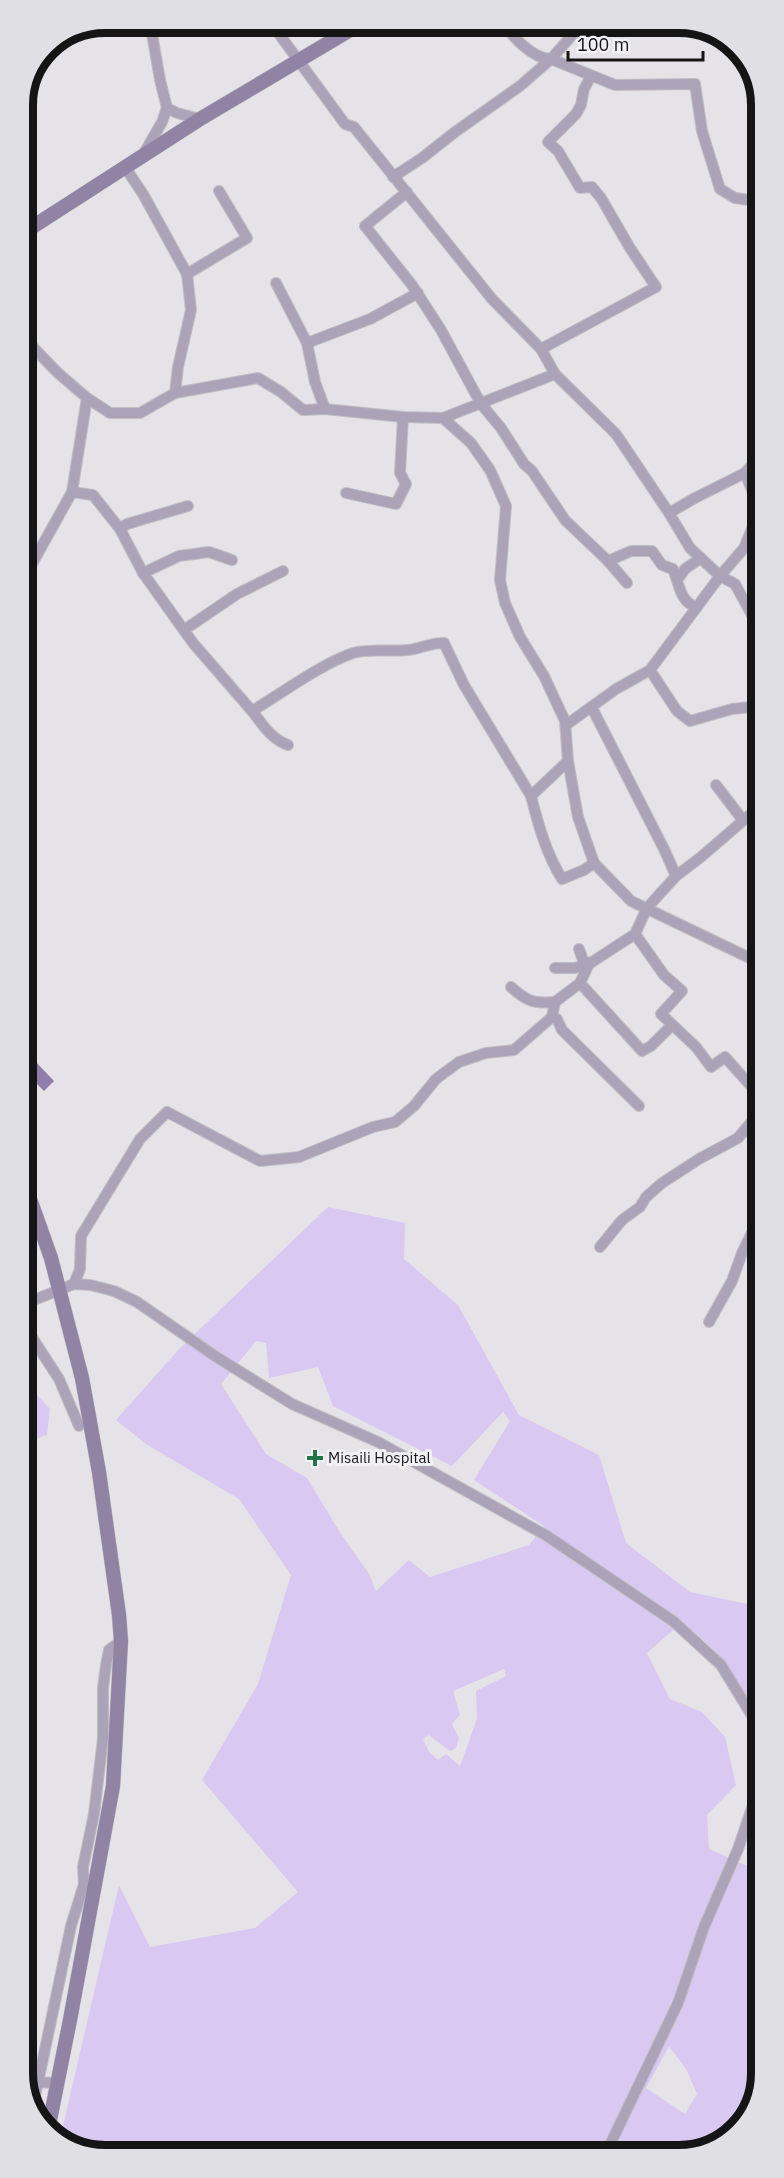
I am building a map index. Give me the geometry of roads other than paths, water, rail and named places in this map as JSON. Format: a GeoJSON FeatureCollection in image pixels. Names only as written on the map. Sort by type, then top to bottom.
{"type":"FeatureCollection","features":[{"type":"Feature","properties":{"kind":"main road"},"geometry":{"type":"LineString","coordinates":[[33,227],[200,119],[345,33]]}},
{"type":"Feature","properties":{"kind":"main road"},"geometry":{"type":"LineString","coordinates":[[33,1207],[51,1258],[82,1378],[120,1615],[121,1641],[113,1786],[50,2120]]}},
{"type":"Feature","properties":{"kind":"street"},"geometry":{"type":"LineString","coordinates":[[142,156],[162,122],[167,108],[151,33]]}},
{"type":"Feature","properties":{"kind":"street"},"geometry":{"type":"LineString","coordinates":[[279,33],[345,124],[354,127],[492,299],[542,349],[555,374],[616,434],[690,548],[720,576],[735,584],[751,613]]}},
{"type":"Feature","properties":{"kind":"street"},"geometry":{"type":"LineString","coordinates":[[510,33],[518,42],[544,59],[550,59],[615,85],[695,84],[702,131],[720,189],[735,198],[751,201]]}},
{"type":"Feature","properties":{"kind":"street"},"geometry":{"type":"LineString","coordinates":[[393,177],[520,86],[574,33]]}},
{"type":"Feature","properties":{"kind":"street"},"geometry":{"type":"LineString","coordinates":[[542,349],[656,287],[601,198],[592,187],[580,188],[558,152],[548,142],[576,114],[591,76]]}},
{"type":"Feature","properties":{"kind":"street"},"geometry":{"type":"LineString","coordinates":[[167,108],[200,119]]}},
{"type":"Feature","properties":{"kind":"street"},"geometry":{"type":"LineString","coordinates":[[125,167],[187,274],[191,310],[178,367],[175,393]]}},
{"type":"Feature","properties":{"kind":"street"},"geometry":{"type":"LineString","coordinates":[[187,274],[247,238],[219,191]]}},
{"type":"Feature","properties":{"kind":"street"},"geometry":{"type":"LineString","coordinates":[[407,192],[364,226],[418,293],[482,404],[565,520],[608,561],[627,583]]}},
{"type":"Feature","properties":{"kind":"street"},"geometry":{"type":"LineString","coordinates":[[276,283],[307,343],[315,382],[325,409]]}},
{"type":"Feature","properties":{"kind":"street"},"geometry":{"type":"LineString","coordinates":[[307,343],[370,319],[418,293]]}},
{"type":"Feature","properties":{"kind":"street"},"geometry":{"type":"LineString","coordinates":[[33,347],[87,398],[110,413],[140,413],[175,393],[258,378],[281,392],[303,410],[325,409],[403,417],[443,418],[555,374]]}},
{"type":"Feature","properties":{"kind":"street"},"geometry":{"type":"LineString","coordinates":[[33,562],[72,492],[87,398]]}},
{"type":"Feature","properties":{"kind":"street"},"geometry":{"type":"LineString","coordinates":[[346,493],[396,504],[406,484],[399,473],[403,417]]}},
{"type":"Feature","properties":{"kind":"street"},"geometry":{"type":"LineString","coordinates":[[443,418],[471,443],[490,470],[506,506],[500,579],[505,603],[520,637],[544,676],[566,725],[568,761],[578,817],[594,863],[631,901],[751,959]]}},
{"type":"Feature","properties":{"kind":"street"},"geometry":{"type":"LineString","coordinates":[[669,513],[745,473],[751,466]]}},
{"type":"Feature","properties":{"kind":"street"},"geometry":{"type":"LineString","coordinates":[[745,473],[751,488]]}},
{"type":"Feature","properties":{"kind":"street"},"geometry":{"type":"LineString","coordinates":[[72,492],[93,495],[120,529],[143,573],[184,630],[270,734],[279,742],[288,745]]}},
{"type":"Feature","properties":{"kind":"street"},"geometry":{"type":"LineString","coordinates":[[120,529],[127,524],[188,506]]}},
{"type":"Feature","properties":{"kind":"street"},"geometry":{"type":"LineString","coordinates":[[566,725],[615,689],[650,670],[720,576],[744,548],[751,531]]}},
{"type":"Feature","properties":{"kind":"street"},"geometry":{"type":"LineString","coordinates":[[608,561],[631,551],[652,552],[662,565],[673,569],[683,598],[691,606],[697,607]]}},
{"type":"Feature","properties":{"kind":"street"},"geometry":{"type":"LineString","coordinates":[[143,573],[179,555],[209,552],[232,560]]}},
{"type":"Feature","properties":{"kind":"street"},"geometry":{"type":"LineString","coordinates":[[677,580],[685,569],[701,558]]}},
{"type":"Feature","properties":{"kind":"street"},"geometry":{"type":"LineString","coordinates":[[184,630],[237,594],[283,571]]}},
{"type":"Feature","properties":{"kind":"street"},"geometry":{"type":"LineString","coordinates":[[252,711],[322,668],[353,653],[370,650],[407,651],[438,643],[444,644],[464,685],[531,796],[540,831],[562,879],[594,863]]}},
{"type":"Feature","properties":{"kind":"street"},"geometry":{"type":"LineString","coordinates":[[650,670],[677,711],[690,721],[732,709],[751,707]]}},
{"type":"Feature","properties":{"kind":"street"},"geometry":{"type":"LineString","coordinates":[[592,708],[676,876]]}},
{"type":"Feature","properties":{"kind":"street"},"geometry":{"type":"LineString","coordinates":[[531,796],[568,761]]}},
{"type":"Feature","properties":{"kind":"street"},"geometry":{"type":"LineString","coordinates":[[716,785],[742,819]]}},
{"type":"Feature","properties":{"kind":"street"},"geometry":{"type":"LineString","coordinates":[[555,968],[575,968],[589,964],[635,934],[647,908],[676,876],[751,812]]}},
{"type":"Feature","properties":{"kind":"street"},"geometry":{"type":"LineString","coordinates":[[635,934],[664,975],[682,991],[661,1014],[696,1047],[711,1067],[725,1057],[751,1086]]}},
{"type":"Feature","properties":{"kind":"street"},"geometry":{"type":"LineString","coordinates":[[579,949],[583,960],[589,964]]}},
{"type":"Feature","properties":{"kind":"street"},"geometry":{"type":"LineString","coordinates":[[74,1284],[80,1269],[81,1236],[140,1139],[167,1112],[260,1161],[299,1157],[374,1127],[394,1122],[414,1106],[436,1079],[459,1062],[486,1053],[514,1050],[552,1017],[555,1002],[580,983],[589,964]]}},
{"type":"Feature","properties":{"kind":"street"},"geometry":{"type":"LineString","coordinates":[[580,983],[642,1051],[651,1046],[672,1025]]}},
{"type":"Feature","properties":{"kind":"street"},"geometry":{"type":"LineString","coordinates":[[511,987],[524,999],[555,1002]]}},
{"type":"Feature","properties":{"kind":"street"},"geometry":{"type":"LineString","coordinates":[[552,1017],[556,1019],[562,1030],[639,1106]]}},
{"type":"Feature","properties":{"kind":"street"},"geometry":{"type":"LineString","coordinates":[[600,1247],[622,1220],[640,1207],[646,1197],[662,1183],[699,1159],[738,1138],[751,1123]]}},
{"type":"Feature","properties":{"kind":"street"},"geometry":{"type":"LineString","coordinates":[[709,1322],[732,1281],[751,1234]]}},
{"type":"Feature","properties":{"kind":"street"},"geometry":{"type":"LineString","coordinates":[[33,1301],[74,1284],[114,1291],[137,1302],[215,1356],[292,1404],[378,1442],[547,1536],[674,1621],[721,1665],[751,1714]]}},
{"type":"Feature","properties":{"kind":"street"},"geometry":{"type":"LineString","coordinates":[[33,1339],[59,1379],[79,1426]]}},
{"type":"Feature","properties":{"kind":"street"},"geometry":{"type":"LineString","coordinates":[[35,2093],[71,1926],[84,1884],[83,1868],[94,1814],[103,1738],[103,1688],[106,1665],[109,1650],[121,1641]]}},
{"type":"Feature","properties":{"kind":"street"},"geometry":{"type":"LineString","coordinates":[[610,2145],[678,2004],[704,1927],[738,1849],[751,1811]]}},
{"type":"Feature","properties":{"kind":"street"},"geometry":{"type":"LineString","coordinates":[[37,2084],[58,2084]]}},
{"type":"Feature","properties":{"kind":"place","name":"Misaili Hospital"},"geometry":{"type":"Point","coordinates":[315,1458]}}]}
